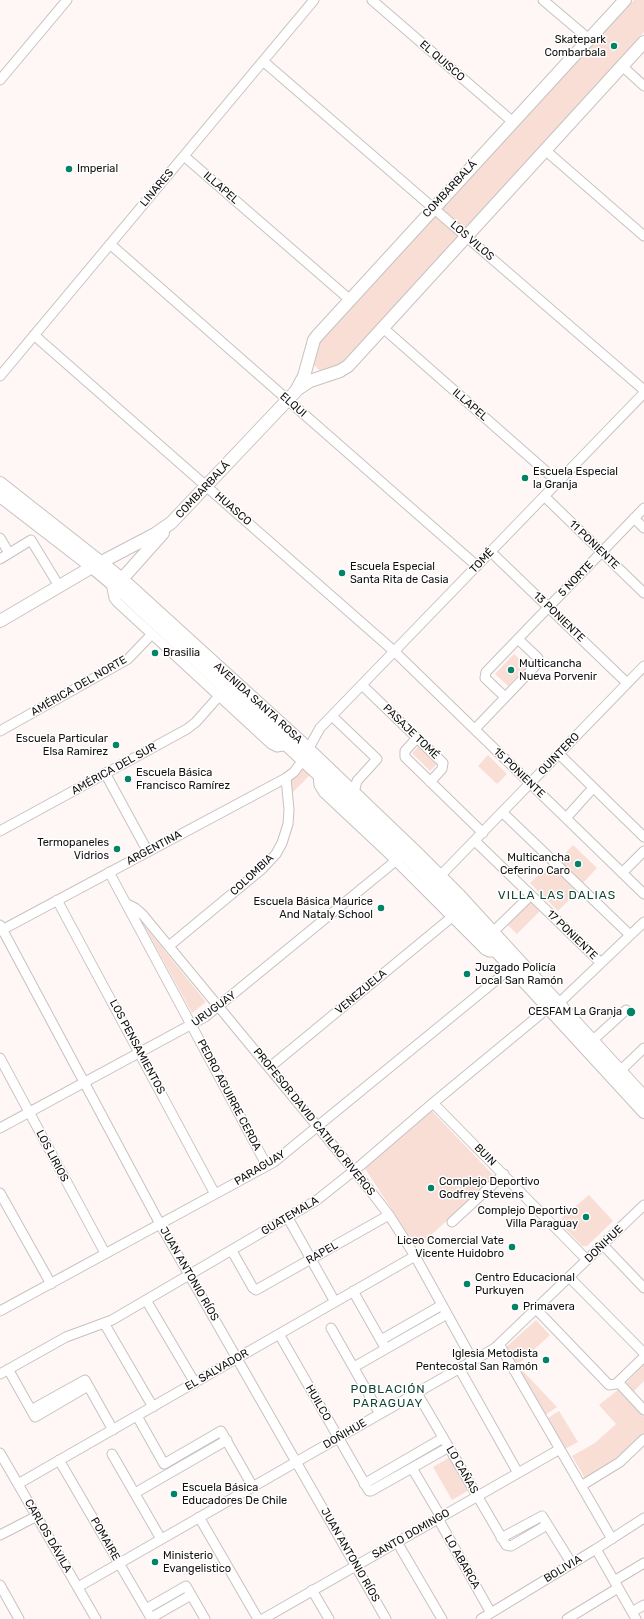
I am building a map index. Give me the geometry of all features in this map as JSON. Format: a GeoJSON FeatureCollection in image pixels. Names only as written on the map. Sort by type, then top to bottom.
{"type":"FeatureCollection","features":[{"type":"Feature","properties":{"kind":"main road","name":"COMBARBALÁ"},"geometry":{"type":"LineString","coordinates":[[296,391],[304,376],[314,340],[349,299],[624,0]]}},
{"type":"Feature","properties":{"kind":"main road","name":"COMBARBALÁ"},"geometry":{"type":"LineString","coordinates":[[0,621],[97,564],[155,534],[172,523],[296,391],[310,381],[340,371],[348,366],[382,327],[644,42]]}},
{"type":"Feature","properties":{"kind":"main road"},"geometry":{"type":"LineString","coordinates":[[308,362],[314,371],[325,376]]}},
{"type":"Feature","properties":{"kind":"main road","name":"AVENIDA SANTA ROSA"},"geometry":{"type":"LineString","coordinates":[[0,483],[117,581],[299,749],[352,786],[440,876],[644,1112]]}},
{"type":"Feature","properties":{"kind":"main road","name":"AVENIDA SANTA ROSA"},"geometry":{"type":"LineString","coordinates":[[0,496],[97,564]]}},
{"type":"Feature","properties":{"kind":"main road"},"geometry":{"type":"LineString","coordinates":[[117,581],[134,565],[172,523]]}},
{"type":"Feature","properties":{"kind":"main road"},"geometry":{"type":"LineString","coordinates":[[125,549],[131,556],[134,565]]}},
{"type":"Feature","properties":{"kind":"main road","name":"AVENIDA SANTA ROSA"},"geometry":{"type":"LineString","coordinates":[[299,749],[318,774],[399,857],[436,886],[496,941],[511,968],[592,1041],[644,1097]]}},
{"type":"Feature","properties":{"kind":"main road"},"geometry":{"type":"LineString","coordinates":[[399,857],[416,852]]}},
{"type":"Feature","properties":{"kind":"street"},"geometry":{"type":"LineString","coordinates":[[0,80],[67,0]]}},
{"type":"Feature","properties":{"kind":"street","name":"LINARES"},"geometry":{"type":"LineString","coordinates":[[0,376],[314,0]]}},
{"type":"Feature","properties":{"kind":"street","name":"EL QUISCO"},"geometry":{"type":"LineString","coordinates":[[372,0],[513,122]]}},
{"type":"Feature","properties":{"kind":"street"},"geometry":{"type":"LineString","coordinates":[[543,0],[589,39]]}},
{"type":"Feature","properties":{"kind":"street","name":"LOS VILOS"},"geometry":{"type":"LineString","coordinates":[[263,61],[644,390]]}},
{"type":"Feature","properties":{"kind":"street"},"geometry":{"type":"LineString","coordinates":[[622,66],[644,86]]}},
{"type":"Feature","properties":{"kind":"street"},"geometry":{"type":"LineString","coordinates":[[545,150],[644,236]]}},
{"type":"Feature","properties":{"kind":"street","name":"ILLAPEL"},"geometry":{"type":"LineString","coordinates":[[184,156],[349,299]]}},
{"type":"Feature","properties":{"kind":"street","name":"ELQUI"},"geometry":{"type":"LineString","coordinates":[[110,244],[476,566]]}},
{"type":"Feature","properties":{"kind":"street","name":"ILLAPEL"},"geometry":{"type":"LineString","coordinates":[[382,327],[558,482]]}},
{"type":"Feature","properties":{"kind":"street","name":"HUASCO"},"geometry":{"type":"LineString","coordinates":[[34,335],[394,652]]}},
{"type":"Feature","properties":{"kind":"street","name":"TOMÉ"},"geometry":{"type":"LineString","coordinates":[[299,749],[644,393]]}},
{"type":"Feature","properties":{"kind":"street","name":"11 PONIENTE"},"geometry":{"type":"LineString","coordinates":[[544,496],[644,593]]}},
{"type":"Feature","properties":{"kind":"street","name":"5 NORTE"},"geometry":{"type":"LineString","coordinates":[[505,698],[486,679],[485,674],[644,508]]}},
{"type":"Feature","properties":{"kind":"street"},"geometry":{"type":"LineString","coordinates":[[634,518],[644,528]]}},
{"type":"Feature","properties":{"kind":"street"},"geometry":{"type":"LineString","coordinates":[[0,538],[9,553]]}},
{"type":"Feature","properties":{"kind":"street"},"geometry":{"type":"LineString","coordinates":[[0,559],[31,540],[59,586]]}},
{"type":"Feature","properties":{"kind":"street","name":"13 PONIENTE"},"geometry":{"type":"LineString","coordinates":[[491,552],[627,683]]}},
{"type":"Feature","properties":{"kind":"street","name":"AVENIDA SANTA ROSA"},"geometry":{"type":"LineString","coordinates":[[117,581],[115,600],[273,746],[299,749]]}},
{"type":"Feature","properties":{"kind":"street","name":"AMÉRICA DEL NORTE"},"geometry":{"type":"LineString","coordinates":[[0,731],[122,662],[134,653],[152,634]]}},
{"type":"Feature","properties":{"kind":"street"},"geometry":{"type":"LineString","coordinates":[[475,729],[537,665],[538,661],[536,657],[518,639]]}},
{"type":"Feature","properties":{"kind":"street","name":"15 PONIENTE"},"geometry":{"type":"LineString","coordinates":[[394,652],[644,894]]}},
{"type":"Feature","properties":{"kind":"street","name":"QUINTERO"},"geometry":{"type":"LineString","coordinates":[[440,876],[644,666]]}},
{"type":"Feature","properties":{"kind":"street","name":"PASAJE TOMÉ"},"geometry":{"type":"LineString","coordinates":[[362,685],[443,763],[442,769],[430,782]]}},
{"type":"Feature","properties":{"kind":"street","name":"AMÉRICA DEL SUR"},"geometry":{"type":"LineString","coordinates":[[0,831],[191,726],[220,696]]}},
{"type":"Feature","properties":{"kind":"street"},"geometry":{"type":"LineString","coordinates":[[332,716],[378,759],[352,786]]}},
{"type":"Feature","properties":{"kind":"street"},"geometry":{"type":"LineString","coordinates":[[417,738],[405,751],[404,755],[406,759],[483,833]]}},
{"type":"Feature","properties":{"kind":"street","name":"ARGENTINA"},"geometry":{"type":"LineString","coordinates":[[1,929],[286,778],[297,769],[299,749]]}},
{"type":"Feature","properties":{"kind":"street"},"geometry":{"type":"LineString","coordinates":[[558,754],[644,837]]}},
{"type":"Feature","properties":{"kind":"street"},"geometry":{"type":"LineString","coordinates":[[106,774],[148,852]]}},
{"type":"Feature","properties":{"kind":"street","name":"COLOMBIA"},"geometry":{"type":"LineString","coordinates":[[169,946],[262,868],[276,854],[282,843],[288,824],[286,778]]}},
{"type":"Feature","properties":{"kind":"street"},"geometry":{"type":"LineString","coordinates":[[566,818],[594,788]]}},
{"type":"Feature","properties":{"kind":"street"},"geometry":{"type":"LineString","coordinates":[[502,812],[630,935]]}},
{"type":"Feature","properties":{"kind":"street"},"geometry":{"type":"LineString","coordinates":[[637,830],[644,823]]}},
{"type":"Feature","properties":{"kind":"street","name":"17 PONIENTE"},"geometry":{"type":"LineString","coordinates":[[475,841],[601,963]]}},
{"type":"Feature","properties":{"kind":"street"},"geometry":{"type":"LineString","coordinates":[[622,873],[644,851]]}},
{"type":"Feature","properties":{"kind":"street","name":"AVENIDA SANTA ROSA"},"geometry":{"type":"LineString","coordinates":[[399,857],[452,917],[485,950],[489,952],[496,941]]}},
{"type":"Feature","properties":{"kind":"street","name":"URUGUAY"},"geometry":{"type":"LineString","coordinates":[[0,1128],[192,1025],[220,1006],[399,857]]}},
{"type":"Feature","properties":{"kind":"street"},"geometry":{"type":"LineString","coordinates":[[109,872],[192,1025]]}},
{"type":"Feature","properties":{"kind":"street"},"geometry":{"type":"LineString","coordinates":[[496,941],[531,895]]}},
{"type":"Feature","properties":{"kind":"street","name":"LOS PENSAMIENTOS"},"geometry":{"type":"LineString","coordinates":[[57,900],[215,1194]]}},
{"type":"Feature","properties":{"kind":"street","name":"PROFESOR DAVID CATILAO RIVEROS"},"geometry":{"type":"LineString","coordinates":[[126,904],[143,914],[355,1171],[389,1215],[415,1256],[473,1361]]}},
{"type":"Feature","properties":{"kind":"street","name":"VENEZUELA"},"geometry":{"type":"LineString","coordinates":[[270,1067],[452,917]]}},
{"type":"Feature","properties":{"kind":"street","name":"GUATEMALA"},"geometry":{"type":"LineString","coordinates":[[4,1372],[66,1337],[104,1323],[146,1300],[317,1200],[355,1171],[433,1103],[553,1006],[644,922]]}},
{"type":"Feature","properties":{"kind":"street","name":"JUAN ANTONIO RÍOS"},"geometry":{"type":"LineString","coordinates":[[1,929],[160,1224],[386,1619]]}},
{"type":"Feature","properties":{"kind":"street","name":"PARAGUAY"},"geometry":{"type":"LineString","coordinates":[[0,1311],[267,1166],[288,1152],[511,968]]}},
{"type":"Feature","properties":{"kind":"street"},"geometry":{"type":"LineString","coordinates":[[592,1041],[626,1010]]}},
{"type":"Feature","properties":{"kind":"street","name":"PEDRO AGUIRRE CERDA"},"geometry":{"type":"LineString","coordinates":[[192,1025],[267,1166]]}},
{"type":"Feature","properties":{"kind":"street"},"geometry":{"type":"LineString","coordinates":[[620,1071],[644,1048]]}},
{"type":"Feature","properties":{"kind":"street","name":"LOS LIRIOS"},"geometry":{"type":"LineString","coordinates":[[0,1058],[105,1253]]}},
{"type":"Feature","properties":{"kind":"street","name":"BUIN"},"geometry":{"type":"LineString","coordinates":[[433,1103],[587,1260]]}},
{"type":"Feature","properties":{"kind":"street"},"geometry":{"type":"LineString","coordinates":[[452,1222],[504,1174]]}},
{"type":"Feature","properties":{"kind":"street"},"geometry":{"type":"LineString","coordinates":[[0,1193],[51,1284]]}},
{"type":"Feature","properties":{"kind":"street","name":"DOÑIHUE"},"geometry":{"type":"LineString","coordinates":[[78,1587],[473,1361],[500,1344],[644,1205]]}},
{"type":"Feature","properties":{"kind":"street","name":"RAPEL"},"geometry":{"type":"LineString","coordinates":[[232,1251],[255,1290],[389,1215]]}},
{"type":"Feature","properties":{"kind":"street"},"geometry":{"type":"LineString","coordinates":[[288,1218],[335,1302]]}},
{"type":"Feature","properties":{"kind":"street"},"geometry":{"type":"LineString","coordinates":[[603,1245],[642,1283]]}},
{"type":"Feature","properties":{"kind":"street","name":"EL SALVADOR"},"geometry":{"type":"LineString","coordinates":[[18,1484],[415,1256]]}},
{"type":"Feature","properties":{"kind":"street"},"geometry":{"type":"LineString","coordinates":[[569,1277],[644,1353]]}},
{"type":"Feature","properties":{"kind":"street"},"geometry":{"type":"LineString","coordinates":[[353,1292],[386,1349]]}},
{"type":"Feature","properties":{"kind":"street"},"geometry":{"type":"LineString","coordinates":[[146,1300],[195,1383]]}},
{"type":"Feature","properties":{"kind":"street"},"geometry":{"type":"LineString","coordinates":[[381,1340],[442,1305]]}},
{"type":"Feature","properties":{"kind":"street"},"geometry":{"type":"LineString","coordinates":[[536,1309],[608,1383],[615,1384],[644,1410]]}},
{"type":"Feature","properties":{"kind":"street"},"geometry":{"type":"LineString","coordinates":[[354,1368],[447,1314]]}},
{"type":"Feature","properties":{"kind":"street"},"geometry":{"type":"LineString","coordinates":[[104,1323],[153,1407]]}},
{"type":"Feature","properties":{"kind":"street"},"geometry":{"type":"LineString","coordinates":[[332,1328],[380,1414]]}},
{"type":"Feature","properties":{"kind":"street","name":"HUILCO"},"geometry":{"type":"LineString","coordinates":[[279,1334],[367,1488]]}},
{"type":"Feature","properties":{"kind":"street"},"geometry":{"type":"LineString","coordinates":[[500,1344],[612,1539]]}},
{"type":"Feature","properties":{"kind":"street"},"geometry":{"type":"LineString","coordinates":[[615,1384],[644,1357]]}},
{"type":"Feature","properties":{"kind":"street"},"geometry":{"type":"LineString","coordinates":[[459,1368],[518,1473]]}},
{"type":"Feature","properties":{"kind":"street"},"geometry":{"type":"LineString","coordinates":[[4,1372],[33,1413],[86,1383],[113,1430]]}},
{"type":"Feature","properties":{"kind":"street","name":"LO CAÑAS"},"geometry":{"type":"LineString","coordinates":[[417,1393],[501,1538],[508,1546],[548,1525]]}},
{"type":"Feature","properties":{"kind":"street"},"geometry":{"type":"LineString","coordinates":[[137,1416],[164,1464],[221,1431],[253,1486]]}},
{"type":"Feature","properties":{"kind":"street"},"geometry":{"type":"LineString","coordinates":[[367,1488],[444,1438]]}},
{"type":"Feature","properties":{"kind":"street"},"geometry":{"type":"LineString","coordinates":[[135,1493],[227,1440]]}},
{"type":"Feature","properties":{"kind":"street"},"geometry":{"type":"LineString","coordinates":[[582,1486],[620,1462],[644,1440]]}},
{"type":"Feature","properties":{"kind":"street"},"geometry":{"type":"LineString","coordinates":[[367,1488],[412,1468],[448,1447]]}},
{"type":"Feature","properties":{"kind":"street","name":"SANTO DOMINGO"},"geometry":{"type":"LineString","coordinates":[[263,1619],[560,1449]]}},
{"type":"Feature","properties":{"kind":"street","name":"CARLOS DÁVILA"},"geometry":{"type":"LineString","coordinates":[[0,1453],[96,1619]]}},
{"type":"Feature","properties":{"kind":"street"},"geometry":{"type":"LineString","coordinates":[[112,1454],[161,1539]]}},
{"type":"Feature","properties":{"kind":"street","name":"POMAIRE"},"geometry":{"type":"LineString","coordinates":[[60,1460],[151,1618],[191,1595]]}},
{"type":"Feature","properties":{"kind":"street","name":"LO ABARCA"},"geometry":{"type":"LineString","coordinates":[[412,1468],[438,1512],[441,1524],[491,1613]]}},
{"type":"Feature","properties":{"kind":"street"},"geometry":{"type":"LineString","coordinates":[[0,1535],[37,1516]]}},
{"type":"Feature","properties":{"kind":"street"},"geometry":{"type":"LineString","coordinates":[[501,1538],[542,1516],[572,1564]]}},
{"type":"Feature","properties":{"kind":"street"},"geometry":{"type":"LineString","coordinates":[[199,1517],[258,1619]]}},
{"type":"Feature","properties":{"kind":"street","name":"BOLIVIA"},"geometry":{"type":"LineString","coordinates":[[481,1619],[644,1518]]}},
{"type":"Feature","properties":{"kind":"street"},"geometry":{"type":"LineString","coordinates":[[397,1542],[442,1619]]}},
{"type":"Feature","properties":{"kind":"street"},"geometry":{"type":"LineString","coordinates":[[596,1549],[634,1616],[644,1605]]}},
{"type":"Feature","properties":{"kind":"street"},"geometry":{"type":"LineString","coordinates":[[567,1619],[616,1585],[644,1563]]}},
{"type":"Feature","properties":{"kind":"street"},"geometry":{"type":"LineString","coordinates":[[0,1585],[19,1619]]}},
{"type":"Feature","properties":{"kind":"street"},"geometry":{"type":"LineString","coordinates":[[146,1609],[186,1586],[205,1619]]}},
{"type":"Feature","properties":{"kind":"street"},"geometry":{"type":"LineString","coordinates":[[312,1590],[329,1619]]}},
{"type":"Feature","properties":{"kind":"shaded area"},"geometry":{"type":"Polygon","coordinates":[[[634,0],[644,0],[644,32],[343,364],[321,372],[312,363],[317,340],[634,0]]]}},
{"type":"Feature","properties":{"kind":"shaded area","name":"Multicancha Nueva Porvenir"},"geometry":{"type":"Polygon","coordinates":[[[514,654],[527,666],[508,686],[495,674],[514,654]]]}},
{"type":"Feature","properties":{"kind":"shaded area"},"geometry":{"type":"Polygon","coordinates":[[[421,744],[439,762],[430,771],[412,753],[421,744]]]}},
{"type":"Feature","properties":{"kind":"shaded area"},"geometry":{"type":"Polygon","coordinates":[[[488,755],[507,774],[497,784],[478,766],[488,755]]]}},
{"type":"Feature","properties":{"kind":"shaded area"},"geometry":{"type":"Polygon","coordinates":[[[306,766],[313,772],[290,795],[291,781],[306,766]]]}},
{"type":"Feature","properties":{"kind":"shaded area","name":"Multicancha Ceferino Caro"},"geometry":{"type":"Polygon","coordinates":[[[573,845],[597,868],[583,883],[559,860],[573,845]]]}},
{"type":"Feature","properties":{"kind":"shaded area"},"geometry":{"type":"Polygon","coordinates":[[[550,864],[577,892],[558,911],[530,883],[550,864]]]}},
{"type":"Feature","properties":{"kind":"shaded area"},"geometry":{"type":"Polygon","coordinates":[[[531,898],[542,909],[517,934],[506,923],[531,898]]]}},
{"type":"Feature","properties":{"kind":"shaded area"},"geometry":{"type":"Polygon","coordinates":[[[144,925],[206,1002],[192,1013],[144,925]]]}},
{"type":"Feature","properties":{"kind":"shaded area","name":"Complejo Deportivo Godfrey Stevens"},"geometry":{"type":"Polygon","coordinates":[[[431,1110],[495,1177],[420,1245],[415,1241],[413,1242],[364,1167],[431,1110]]]}},
{"type":"Feature","properties":{"kind":"shaded area","name":"Complejo Deportivo Villa Paraguay"},"geometry":{"type":"Polygon","coordinates":[[[589,1195],[613,1221],[587,1246],[582,1246],[558,1221],[589,1195]]]}},
{"type":"Feature","properties":{"kind":"shaded area"},"geometry":{"type":"Polygon","coordinates":[[[536,1320],[550,1335],[515,1367],[504,1349],[536,1320]]]}},
{"type":"Feature","properties":{"kind":"shaded area"},"geometry":{"type":"Polygon","coordinates":[[[644,1365],[644,1381],[633,1392],[625,1384],[644,1365]]]}},
{"type":"Feature","properties":{"kind":"shaded area"},"geometry":{"type":"Polygon","coordinates":[[[521,1369],[557,1407],[544,1416],[517,1371],[521,1369]]]}},
{"type":"Feature","properties":{"kind":"shaded area"},"geometry":{"type":"Polygon","coordinates":[[[619,1389],[644,1417],[644,1440],[587,1482],[572,1456],[595,1443],[616,1424],[599,1405],[619,1389]]]}},
{"type":"Feature","properties":{"kind":"shaded area"},"geometry":{"type":"Polygon","coordinates":[[[559,1411],[578,1442],[563,1450],[545,1420],[559,1411]]]}},
{"type":"Feature","properties":{"kind":"shaded area"},"geometry":{"type":"Polygon","coordinates":[[[450,1457],[469,1490],[452,1500],[433,1467],[450,1457]]]}},
{"type":"Feature","properties":{"kind":"place","name":"Skatepark Combarbala"},"geometry":{"type":"Point","coordinates":[614,46]}},
{"type":"Feature","properties":{"kind":"place","name":"Imperial"},"geometry":{"type":"Point","coordinates":[69,169]}},
{"type":"Feature","properties":{"kind":"place","name":"Escuela Especial la Granja"},"geometry":{"type":"Point","coordinates":[525,478]}},
{"type":"Feature","properties":{"kind":"place","name":"Escuela Especial Santa Rita de Casia"},"geometry":{"type":"Point","coordinates":[342,573]}},
{"type":"Feature","properties":{"kind":"place","name":"Brasilia"},"geometry":{"type":"Point","coordinates":[155,653]}},
{"type":"Feature","properties":{"kind":"place","name":"Multicancha Nueva Porvenir"},"geometry":{"type":"Point","coordinates":[511,670]}},
{"type":"Feature","properties":{"kind":"place","name":"Escuela Particular Elsa Ramirez"},"geometry":{"type":"Point","coordinates":[116,745]}},
{"type":"Feature","properties":{"kind":"place","name":"Escuela Básica Francisco Ramírez"},"geometry":{"type":"Point","coordinates":[128,779]}},
{"type":"Feature","properties":{"kind":"place","name":"Termopaneles Vidrios"},"geometry":{"type":"Point","coordinates":[117,849]}},
{"type":"Feature","properties":{"kind":"place","name":"Multicancha Ceferino Caro"},"geometry":{"type":"Point","coordinates":[578,864]}},
{"type":"Feature","properties":{"kind":"place","name":"Escuela Básica Maurice And Nataly School"},"geometry":{"type":"Point","coordinates":[381,908]}},
{"type":"Feature","properties":{"kind":"place","name":"Juzgado Policía Local San Ramón"},"geometry":{"type":"Point","coordinates":[467,974]}},
{"type":"Feature","properties":{"kind":"place","name":"CESFAM La Granja"},"geometry":{"type":"Point","coordinates":[631,1012]}},
{"type":"Feature","properties":{"kind":"place","name":"Complejo Deportivo Godfrey Stevens"},"geometry":{"type":"Point","coordinates":[431,1188]}},
{"type":"Feature","properties":{"kind":"place","name":"Complejo Deportivo Villa Paraguay"},"geometry":{"type":"Point","coordinates":[586,1217]}},
{"type":"Feature","properties":{"kind":"place","name":"Liceo Comercial Vate Vicente Huidobro"},"geometry":{"type":"Point","coordinates":[512,1247]}},
{"type":"Feature","properties":{"kind":"place","name":"Centro Educacional Purkuyen"},"geometry":{"type":"Point","coordinates":[467,1284]}},
{"type":"Feature","properties":{"kind":"place","name":"Primavera"},"geometry":{"type":"Point","coordinates":[515,1307]}},
{"type":"Feature","properties":{"kind":"place","name":"Iglesia Metodista Pentecostal San Ramón"},"geometry":{"type":"Point","coordinates":[546,1360]}},
{"type":"Feature","properties":{"kind":"place","name":"Escuela Básica Educadores De Chile"},"geometry":{"type":"Point","coordinates":[174,1494]}},
{"type":"Feature","properties":{"kind":"place","name":"Ministerio Evangelistico"},"geometry":{"type":"Point","coordinates":[155,1562]}},
{"type":"Feature","properties":{"kind":"district","name":"VILLA LAS DALIAS"},"geometry":{"type":"Point","coordinates":[557,896]}},
{"type":"Feature","properties":{"kind":"district","name":"POBLACIÓN PARAGUAY"},"geometry":{"type":"Point","coordinates":[388,1397]}}]}
